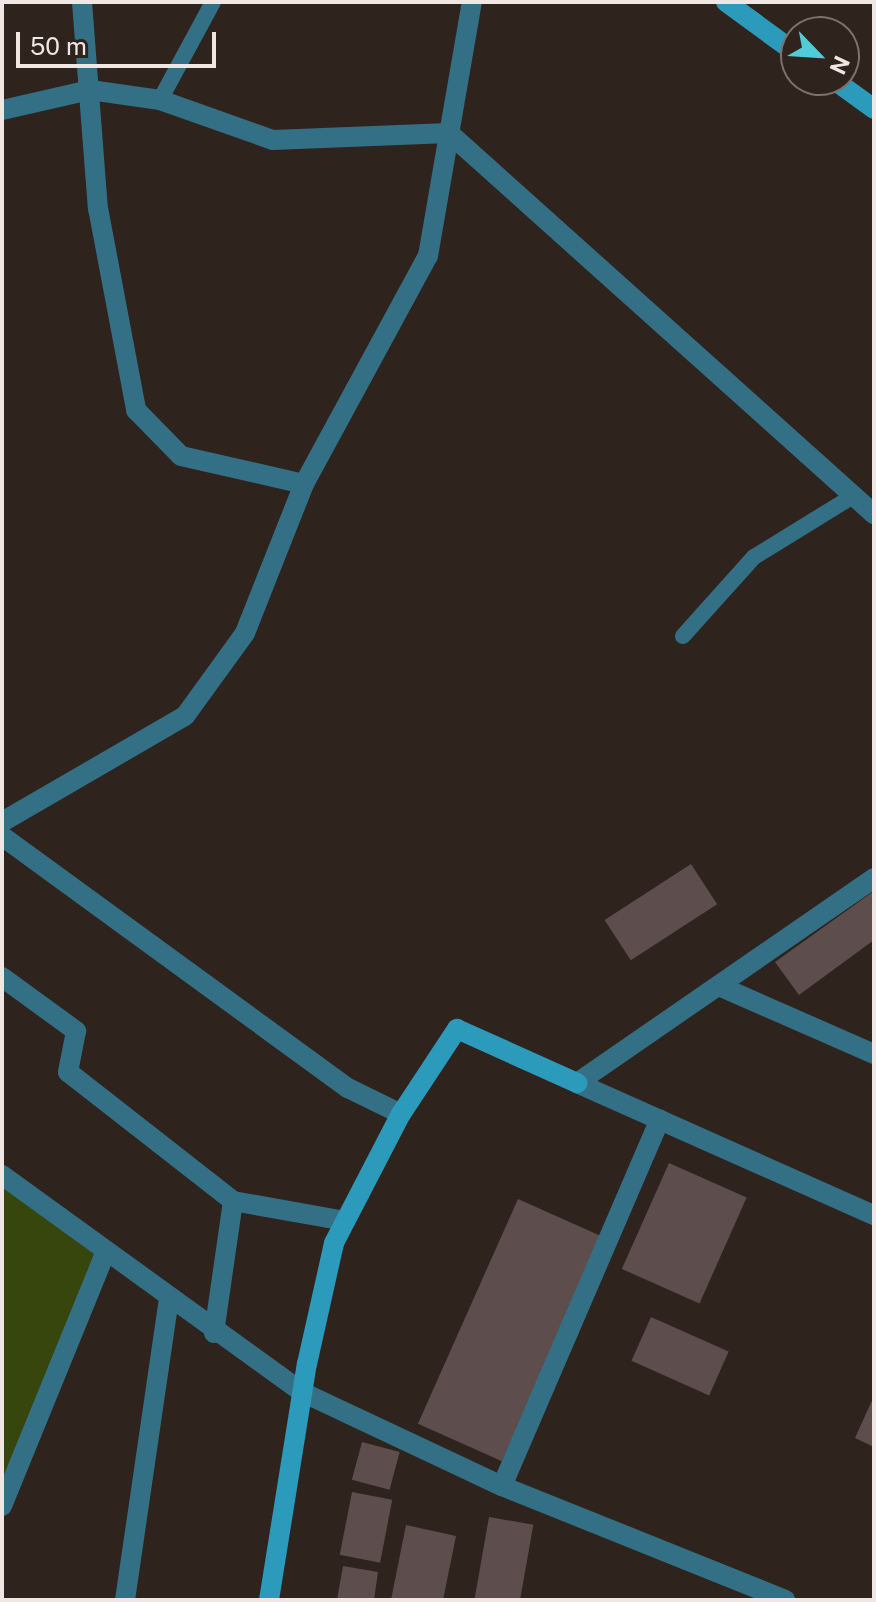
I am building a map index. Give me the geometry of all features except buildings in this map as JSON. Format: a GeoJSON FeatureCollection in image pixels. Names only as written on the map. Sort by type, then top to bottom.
{"type":"FeatureCollection","features":[{"type":"Feature","properties":{"kind":"street"},"geometry":{"type":"LineString","coordinates":[[82,2],[98,208],[136,410],[181,456],[304,484]]}},
{"type":"Feature","properties":{"kind":"street"},"geometry":{"type":"LineString","coordinates":[[2,822],[185,716],[245,633],[304,484],[428,256],[472,2]]}},
{"type":"Feature","properties":{"kind":"street"},"geometry":{"type":"LineString","coordinates":[[726,2],[780,41]]}},
{"type":"Feature","properties":{"kind":"street"},"geometry":{"type":"LineString","coordinates":[[2,110],[90,90],[160,100],[273,140],[449,133],[874,514]]}},
{"type":"Feature","properties":{"kind":"street"},"geometry":{"type":"LineString","coordinates":[[856,96],[874,109]]}},
{"type":"Feature","properties":{"kind":"street"},"geometry":{"type":"LineString","coordinates":[[2,836],[348,1088],[401,1114]]}},
{"type":"Feature","properties":{"kind":"street"},"geometry":{"type":"LineString","coordinates":[[577,1083],[874,878]]}},
{"type":"Feature","properties":{"kind":"street"},"geometry":{"type":"LineString","coordinates":[[2,977],[76,1031],[68,1072],[233,1201],[345,1221]]}},
{"type":"Feature","properties":{"kind":"street"},"geometry":{"type":"LineString","coordinates":[[719,986],[874,1054]]}},
{"type":"Feature","properties":{"kind":"street"},"geometry":{"type":"LineString","coordinates":[[269,1600],[302,1392],[334,1243],[401,1114],[457,1029],[874,1215]]}},
{"type":"Feature","properties":{"kind":"street"},"geometry":{"type":"LineString","coordinates":[[502,1486],[660,1120]]}},
{"type":"Feature","properties":{"kind":"street"},"geometry":{"type":"LineString","coordinates":[[2,1175],[214,1333],[302,1392],[502,1486],[785,1600]]}},
{"type":"Feature","properties":{"kind":"street"},"geometry":{"type":"LineString","coordinates":[[214,1333],[233,1201]]}},
{"type":"Feature","properties":{"kind":"street"},"geometry":{"type":"LineString","coordinates":[[2,1506],[106,1251]]}},
{"type":"Feature","properties":{"kind":"street"},"geometry":{"type":"LineString","coordinates":[[125,1600],[169,1300]]}},
{"type":"Feature","properties":{"kind":"lane"},"geometry":{"type":"LineString","coordinates":[[160,100],[213,2]]}},
{"type":"Feature","properties":{"kind":"lane"},"geometry":{"type":"LineString","coordinates":[[683,636],[754,557],[853,496]]}},
{"type":"Feature","properties":{"kind":"green space"},"geometry":{"type":"Polygon","coordinates":[[[2,1175],[106,1251],[2,1506],[2,1175]]]}}]}
